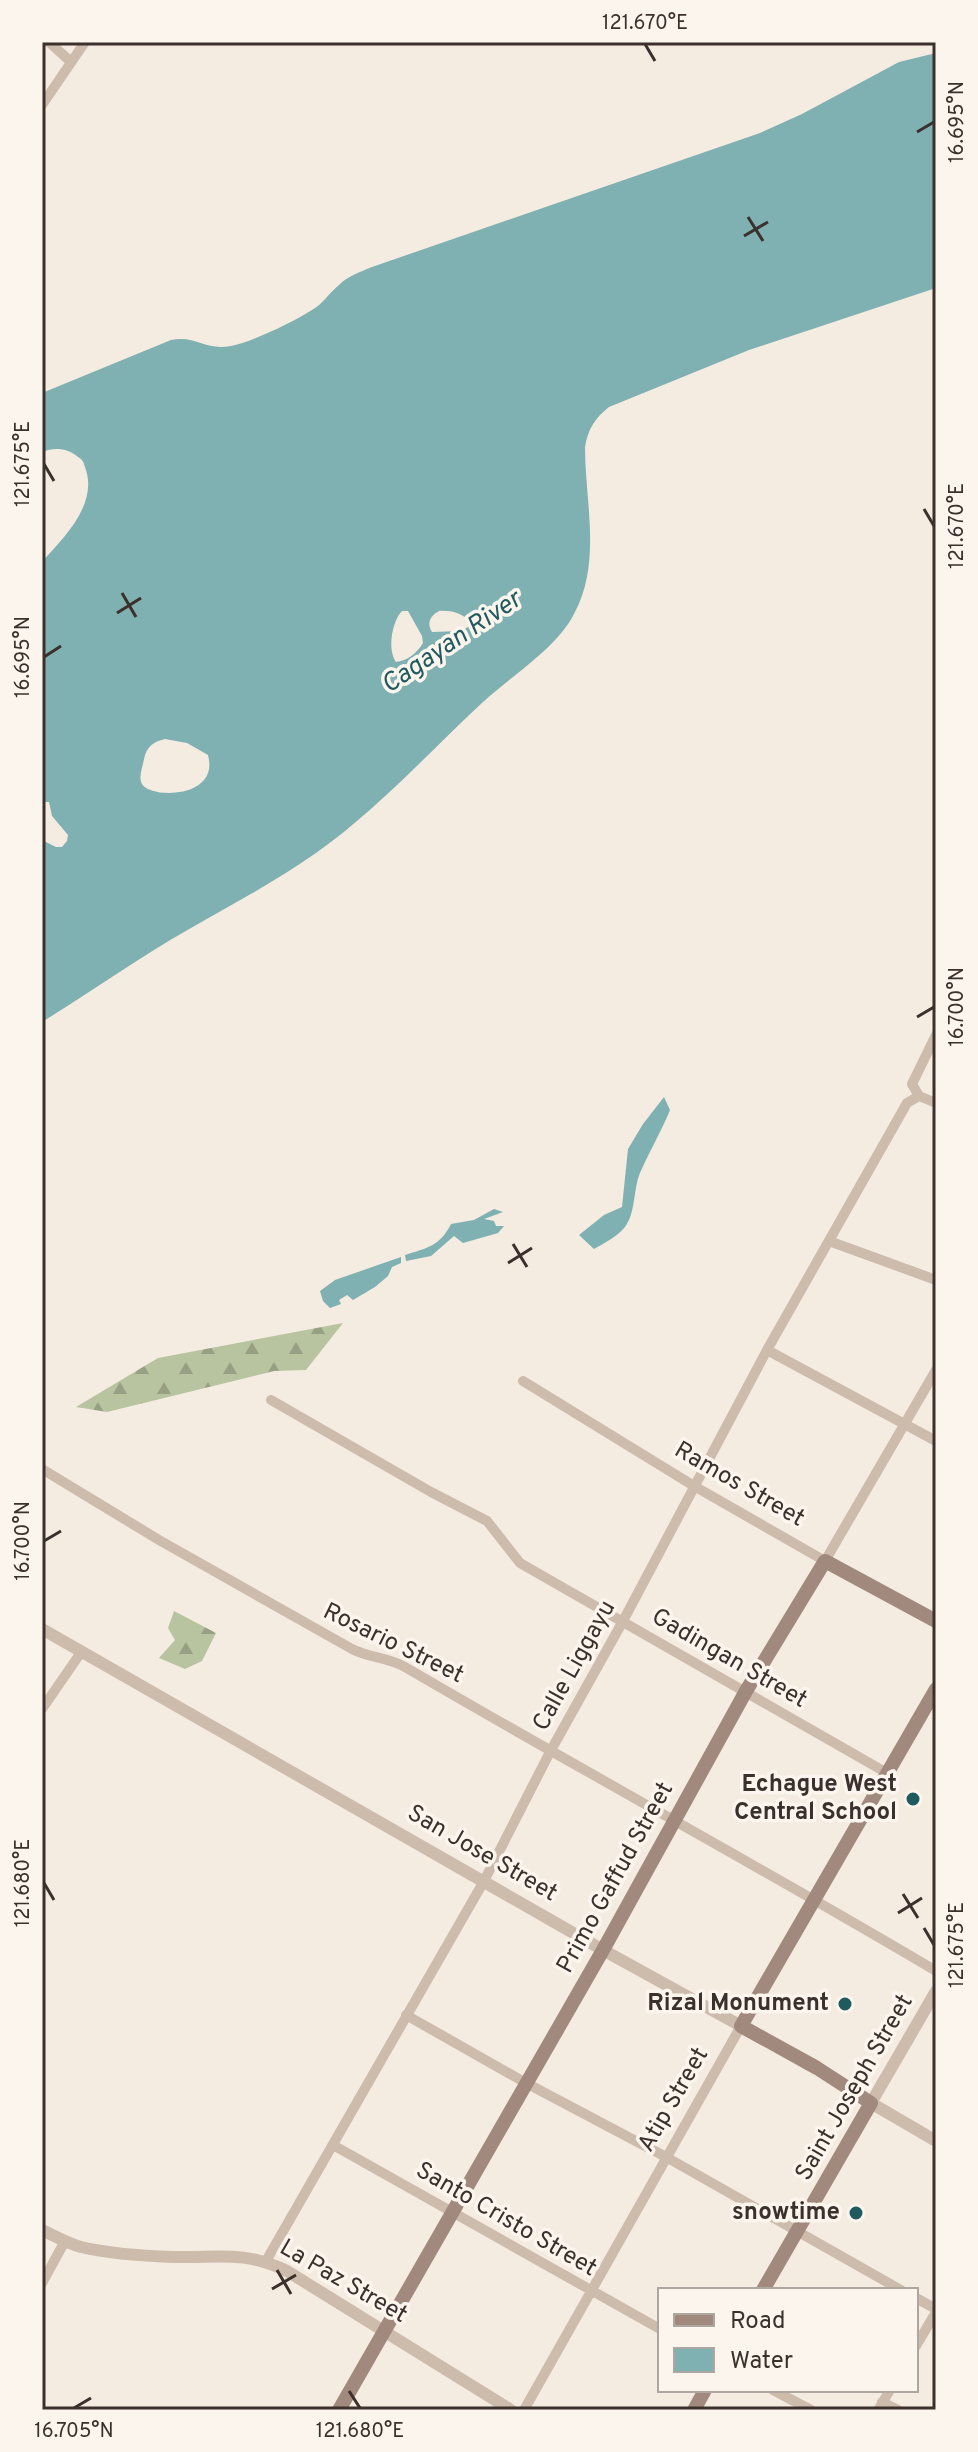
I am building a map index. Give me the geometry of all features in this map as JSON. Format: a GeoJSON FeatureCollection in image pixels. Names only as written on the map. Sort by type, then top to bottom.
{"type":"FeatureCollection","features":[{"type":"Feature","properties":{"kind":"main road","name":"Ramos Street"},"geometry":{"type":"LineString","coordinates":[[825,1561],[936,1621]]}},
{"type":"Feature","properties":{"kind":"main road","name":"Primo Gaffud Street"},"geometry":{"type":"LineString","coordinates":[[339,2410],[603,1950],[746,1691],[825,1561]]}},
{"type":"Feature","properties":{"kind":"main road","name":"Atip Street"},"geometry":{"type":"LineString","coordinates":[[741,2026],[936,1689]]}},
{"type":"Feature","properties":{"kind":"main road","name":"San Jose Street"},"geometry":{"type":"LineString","coordinates":[[741,2026],[817,2068],[871,2103]]}},
{"type":"Feature","properties":{"kind":"main road","name":"Saint Joseph Street"},"geometry":{"type":"LineString","coordinates":[[764,2288],[871,2103]]}},
{"type":"Feature","properties":{"kind":"main road"},"geometry":{"type":"LineString","coordinates":[[694,2410],[704,2392]]}},
{"type":"Feature","properties":{"kind":"street"},"geometry":{"type":"LineString","coordinates":[[49,42],[71,62]]}},
{"type":"Feature","properties":{"kind":"street"},"geometry":{"type":"LineString","coordinates":[[42,105],[85,42]]}},
{"type":"Feature","properties":{"kind":"street"},"geometry":{"type":"LineString","coordinates":[[936,1035],[912,1084],[921,1096],[936,1103]]}},
{"type":"Feature","properties":{"kind":"street","name":"Calle Liggayu"},"geometry":{"type":"LineString","coordinates":[[266,2261],[484,1881],[550,1752],[767,1350],[907,1103],[921,1096]]}},
{"type":"Feature","properties":{"kind":"street"},"geometry":{"type":"LineString","coordinates":[[829,1241],[936,1280]]}},
{"type":"Feature","properties":{"kind":"street"},"geometry":{"type":"LineString","coordinates":[[767,1350],[936,1441]]}},
{"type":"Feature","properties":{"kind":"street","name":"Primo Gaffud Street"},"geometry":{"type":"LineString","coordinates":[[825,1561],[936,1370]]}},
{"type":"Feature","properties":{"kind":"street","name":"Ramos Street"},"geometry":{"type":"LineString","coordinates":[[523,1381],[694,1486],[825,1561]]}},
{"type":"Feature","properties":{"kind":"street","name":"Gadingan Street"},"geometry":{"type":"LineString","coordinates":[[271,1400],[487,1521],[520,1563],[887,1773]]}},
{"type":"Feature","properties":{"kind":"street","name":"Rosario Street"},"geometry":{"type":"LineString","coordinates":[[42,1469],[159,1540],[352,1649],[395,1661],[936,1971]]}},
{"type":"Feature","properties":{"kind":"street","name":"San Jose Street"},"geometry":{"type":"LineString","coordinates":[[44,1630],[741,2026]]}},
{"type":"Feature","properties":{"kind":"street"},"geometry":{"type":"LineString","coordinates":[[42,1709],[82,1651]]}},
{"type":"Feature","properties":{"kind":"street","name":"Saint Joseph Street"},"geometry":{"type":"LineString","coordinates":[[871,2103],[936,1991]]}},
{"type":"Feature","properties":{"kind":"street"},"geometry":{"type":"LineString","coordinates":[[406,2015],[897,2288]]}},
{"type":"Feature","properties":{"kind":"street","name":"Atip Street"},"geometry":{"type":"LineString","coordinates":[[524,2410],[741,2026]]}},
{"type":"Feature","properties":{"kind":"street","name":"San Jose Street"},"geometry":{"type":"LineString","coordinates":[[871,2103],[936,2141]]}},
{"type":"Feature","properties":{"kind":"street","name":"Santo Cristo Street"},"geometry":{"type":"LineString","coordinates":[[333,2145],[658,2328]]}},
{"type":"Feature","properties":{"kind":"street","name":"La Paz Street"},"geometry":{"type":"LineString","coordinates":[[42,2230],[82,2247],[136,2255],[225,2255],[266,2261],[511,2410]]}},
{"type":"Feature","properties":{"kind":"street"},"geometry":{"type":"LineString","coordinates":[[42,2283],[65,2241]]}},
{"type":"Feature","properties":{"kind":"street"},"geometry":{"type":"LineString","coordinates":[[918,2299],[936,2311],[918,2342]]}},
{"type":"Feature","properties":{"kind":"street"},"geometry":{"type":"LineString","coordinates":[[777,2392],[811,2410]]}},
{"type":"Feature","properties":{"kind":"street"},"geometry":{"type":"LineString","coordinates":[[880,2406],[898,2410]]}},
{"type":"Feature","properties":{"kind":"green space"},"geometry":{"type":"Polygon","coordinates":[[[343,1323],[306,1370],[274,1371],[107,1412],[76,1407],[158,1358],[343,1323]]]}},
{"type":"Feature","properties":{"kind":"green space"},"geometry":{"type":"Polygon","coordinates":[[[174,1611],[216,1633],[202,1661],[185,1669],[159,1658],[175,1640],[168,1628],[174,1611]]]}},
{"type":"Feature","properties":{"kind":"water","name":"Cagayan River"},"geometry":{"type":"Polygon","coordinates":[[[936,53],[936,288],[749,350],[609,407],[593,424],[585,447],[590,532],[588,574],[574,614],[556,639],[483,702],[381,800],[316,853],[42,1022],[42,840],[62,847],[68,835],[52,816],[49,802],[42,802],[42,562],[77,519],[87,494],[88,481],[83,462],[74,454],[61,449],[42,452],[42,393],[171,340],[222,347],[250,340],[312,310],[343,282],[372,267],[760,133],[899,62],[936,53]],[[402,611],[391,643],[396,662],[411,656],[423,643],[408,611],[402,611]],[[439,611],[430,620],[432,632],[461,631],[468,627],[469,621],[463,616],[439,611]],[[161,740],[147,751],[142,784],[157,792],[170,793],[182,792],[204,780],[209,769],[208,755],[187,743],[161,740]]]}},
{"type":"Feature","properties":{"kind":"water"},"geometry":{"type":"Polygon","coordinates":[[[664,1097],[670,1110],[640,1173],[629,1221],[618,1234],[594,1249],[579,1235],[604,1215],[622,1207],[628,1149],[664,1097]]]}},
{"type":"Feature","properties":{"kind":"water"},"geometry":{"type":"Polygon","coordinates":[[[494,1209],[503,1212],[484,1219],[494,1221],[496,1226],[504,1226],[498,1233],[463,1243],[454,1236],[431,1256],[406,1261],[405,1255],[437,1242],[451,1224],[474,1220],[494,1209]]]}},
{"type":"Feature","properties":{"kind":"water"},"geometry":{"type":"Polygon","coordinates":[[[401,1257],[401,1263],[392,1267],[388,1276],[353,1300],[347,1295],[339,1300],[341,1304],[330,1308],[323,1301],[320,1291],[335,1280],[401,1257]]]}},
{"type":"Feature","properties":{"kind":"place","name":"Echague West Central School"},"geometry":{"type":"Point","coordinates":[913,1799]}},
{"type":"Feature","properties":{"kind":"place","name":"Rizal Monument"},"geometry":{"type":"Point","coordinates":[845,2004]}},
{"type":"Feature","properties":{"kind":"place","name":"snowtime"},"geometry":{"type":"Point","coordinates":[856,2213]}}]}
